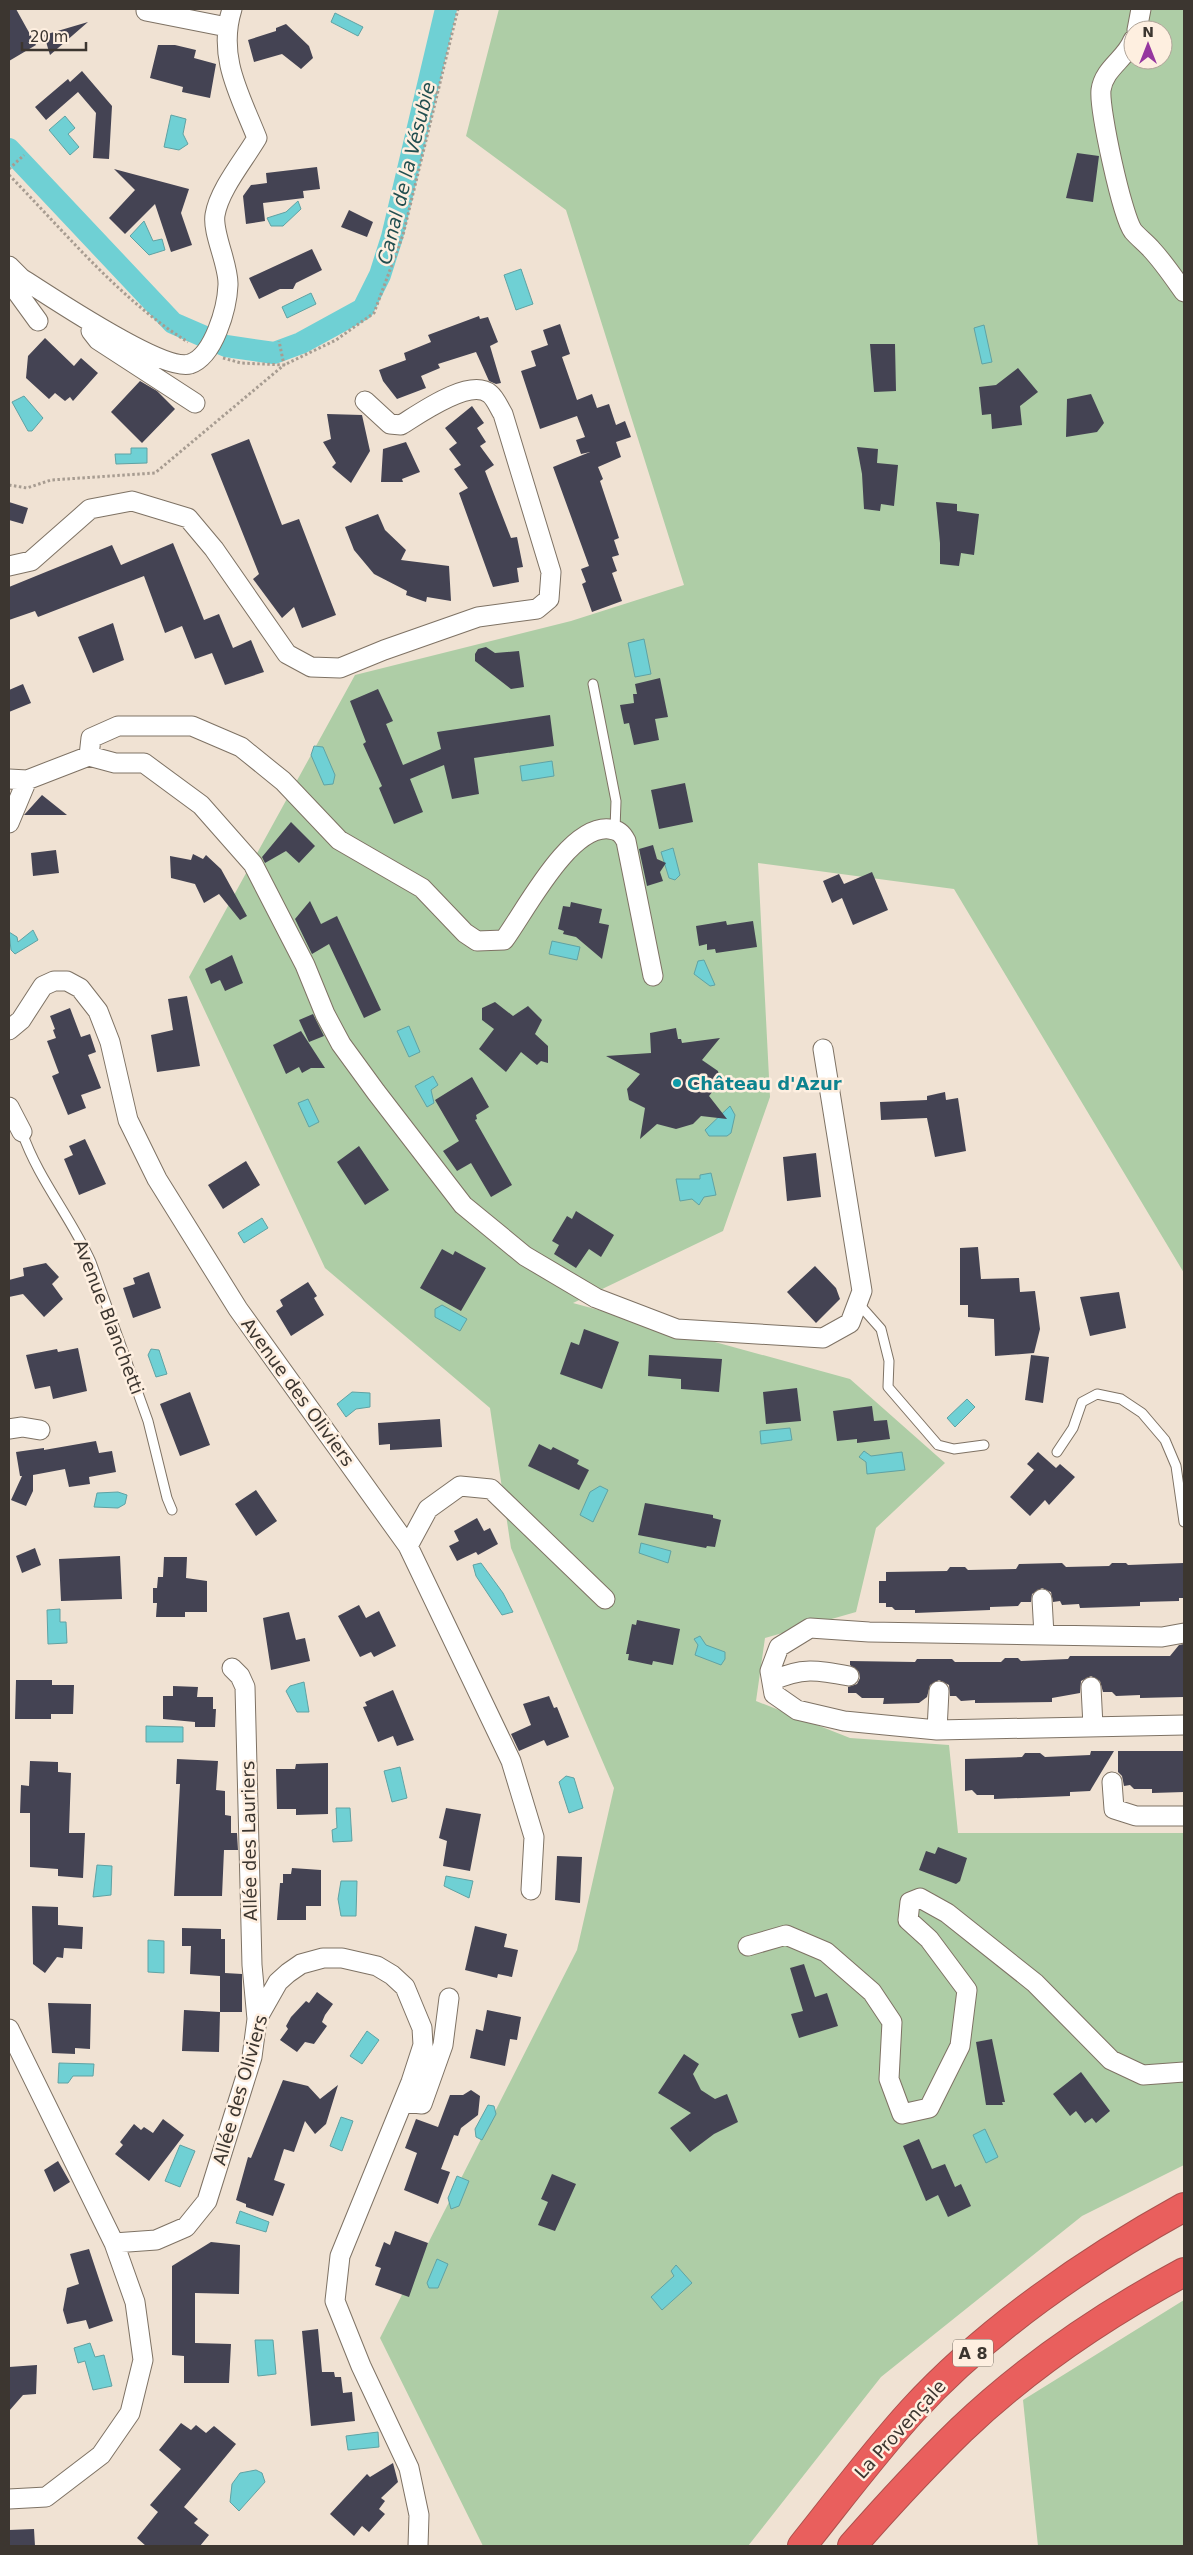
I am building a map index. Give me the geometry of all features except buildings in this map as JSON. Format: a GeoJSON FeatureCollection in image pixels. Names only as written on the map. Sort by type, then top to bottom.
{"type":"FeatureCollection","features":[{"type":"Feature","properties":{"kind":"highway","name":"La Provençale"},"geometry":{"type":"LineString","coordinates":[[802,2546],[870,2460],[913,2410],[970,2356],[1045,2295],[1130,2237],[1184,2207]]}},
{"type":"Feature","properties":{"kind":"highway"},"geometry":{"type":"LineString","coordinates":[[852,2546],[899,2493],[962,2429],[1031,2371],[1088,2328],[1184,2272]]}},
{"type":"Feature","properties":{"kind":"street"},"geometry":{"type":"LineString","coordinates":[[9,266],[21,278],[117,337],[166,361],[189,364],[207,352],[223,317],[228,284],[214,216],[220,199],[257,138],[232,80],[227,27],[232,9]]}},
{"type":"Feature","properties":{"kind":"street"},"geometry":{"type":"LineString","coordinates":[[146,12],[227,27]]}},
{"type":"Feature","properties":{"kind":"street"},"geometry":{"type":"LineString","coordinates":[[1123,55],[1111,66],[1101,90],[1106,128],[1120,192],[1132,230],[1153,251],[1184,292]]}},
{"type":"Feature","properties":{"kind":"street"},"geometry":{"type":"LineString","coordinates":[[9,281],[38,321]]}},
{"type":"Feature","properties":{"kind":"street"},"geometry":{"type":"LineString","coordinates":[[77,312],[98,340],[195,404]]}},
{"type":"Feature","properties":{"kind":"street"},"geometry":{"type":"LineString","coordinates":[[9,566],[31,561],[90,509],[132,501],[188,518],[214,549],[287,654],[311,666],[340,668],[384,650],[478,618],[537,609],[549,599],[551,572],[503,414],[490,394],[477,389],[464,391],[427,408],[401,425],[390,424],[366,401]]}},
{"type":"Feature","properties":{"kind":"street"},"geometry":{"type":"LineString","coordinates":[[89,756],[91,738],[118,726],[192,726],[241,747],[283,781],[339,840],[422,888],[465,933],[477,941],[504,940],[565,851],[578,838],[593,830],[615,829],[623,834],[626,841],[652,976]]}},
{"type":"Feature","properties":{"kind":"street"},"geometry":{"type":"LineString","coordinates":[[9,779],[28,780],[89,756],[115,763],[144,763],[201,805],[253,864],[301,957],[324,1014],[341,1044],[462,1205],[525,1256],[596,1298],[677,1329],[823,1338],[850,1323],[862,1291],[823,1049]]}},
{"type":"Feature","properties":{"kind":"street"},"geometry":{"type":"LineString","coordinates":[[9,823],[28,780]]}},
{"type":"Feature","properties":{"kind":"street","name":"Avenue des Oliviers"},"geometry":{"type":"LineString","coordinates":[[9,1030],[21,1020],[43,986],[54,981],[67,981],[80,988],[100,1016],[110,1042],[128,1120],[157,1179],[238,1309],[408,1546],[512,1761],[534,1836],[531,1890]]}},
{"type":"Feature","properties":{"kind":"street","name":"Avenue Blanchetti"},"geometry":{"type":"LineString","coordinates":[[9,1107],[22,1132]]}},
{"type":"Feature","properties":{"kind":"street"},"geometry":{"type":"LineString","coordinates":[[9,1429],[22,1427],[40,1430]]}},
{"type":"Feature","properties":{"kind":"street"},"geometry":{"type":"LineString","coordinates":[[408,1546],[428,1509],[460,1486],[491,1489],[605,1598]]}},
{"type":"Feature","properties":{"kind":"street"},"geometry":{"type":"LineString","coordinates":[[1042,1598],[1044,1635]]}},
{"type":"Feature","properties":{"kind":"street"},"geometry":{"type":"LineString","coordinates":[[1184,1632],[1162,1637],[870,1632],[810,1628],[779,1646],[770,1671],[774,1694],[797,1710],[844,1721],[937,1730],[1184,1724]]}},
{"type":"Feature","properties":{"kind":"street","name":"Allée des Lauriers"},"geometry":{"type":"LineString","coordinates":[[232,1668],[240,1676],[245,1687],[252,1965],[257,2019]]}},
{"type":"Feature","properties":{"kind":"street"},"geometry":{"type":"LineString","coordinates":[[772,1681],[790,1672],[816,1670],[849,1676]]}},
{"type":"Feature","properties":{"kind":"street"},"geometry":{"type":"LineString","coordinates":[[1091,1687],[1093,1726]]}},
{"type":"Feature","properties":{"kind":"street"},"geometry":{"type":"LineString","coordinates":[[937,1730],[939,1691]]}},
{"type":"Feature","properties":{"kind":"street"},"geometry":{"type":"LineString","coordinates":[[1112,1782],[1114,1809],[1136,1816],[1184,1816]]}},
{"type":"Feature","properties":{"kind":"street"},"geometry":{"type":"LineString","coordinates":[[748,1946],[786,1935],[826,1952],[872,1992],[892,2022],[889,2079],[902,2114],[929,2108],[960,2046],[967,1990],[929,1939],[908,1920],[910,1902],[920,1898],[947,1913],[1035,1983],[1111,2060],[1143,2075],[1184,2072]]}},
{"type":"Feature","properties":{"kind":"street","name":"Allée des Oliviers"},"geometry":{"type":"LineString","coordinates":[[114,2243],[156,2240],[186,2227],[208,2201],[252,2057],[257,2019],[278,1982],[302,1964],[323,1958],[342,1958],[360,1960],[377,1966],[392,1975],[405,1987],[422,2028],[423,2045],[403,2102],[340,2256],[334,2301],[361,2366],[408,2468],[419,2515],[418,2546]]}},
{"type":"Feature","properties":{"kind":"street"},"geometry":{"type":"LineString","coordinates":[[403,2102],[422,2104],[443,2045],[449,1998]]}},
{"type":"Feature","properties":{"kind":"street"},"geometry":{"type":"LineString","coordinates":[[9,2029],[114,2243],[134,2302],[143,2360],[130,2413],[101,2455],[46,2497],[9,2499]]}},
{"type":"Feature","properties":{"kind":"lane"},"geometry":{"type":"LineString","coordinates":[[593,684],[616,802],[615,829]]}},
{"type":"Feature","properties":{"kind":"lane","name":"Avenue Blanchetti"},"geometry":{"type":"LineString","coordinates":[[22,1132],[31,1158],[80,1238],[92,1262],[148,1421],[167,1498],[172,1510]]}},
{"type":"Feature","properties":{"kind":"lane"},"geometry":{"type":"LineString","coordinates":[[858,1303],[881,1329],[889,1361],[888,1387],[938,1444],[954,1449],[984,1445]]}},
{"type":"Feature","properties":{"kind":"lane"},"geometry":{"type":"LineString","coordinates":[[1057,1452],[1072,1428],[1082,1402],[1097,1394],[1121,1399],[1142,1413],[1166,1440],[1176,1466],[1184,1522]]}},
{"type":"Feature","properties":{"kind":"path"},"geometry":{"type":"LineString","coordinates":[[9,485],[27,488],[51,480],[155,473],[284,365],[336,340],[374,313],[403,235],[458,9]]}},
{"type":"Feature","properties":{"kind":"path"},"geometry":{"type":"LineString","coordinates":[[420,90],[438,93]]}},
{"type":"Feature","properties":{"kind":"path"},"geometry":{"type":"LineString","coordinates":[[9,169],[24,155]]}},
{"type":"Feature","properties":{"kind":"path"},"geometry":{"type":"LineString","coordinates":[[9,175],[104,272],[162,326],[207,352],[241,363],[284,365]]}},
{"type":"Feature","properties":{"kind":"path"},"geometry":{"type":"LineString","coordinates":[[279,341],[284,365]]}},
{"type":"Feature","properties":{"kind":"green space"},"geometry":{"type":"Polygon","coordinates":[[[499,9],[1184,9],[1184,1273],[954,889],[758,863],[770,1097],[723,1231],[573,1303],[850,1379],[945,1463],[876,1528],[856,1612],[765,1638],[756,1701],[850,1738],[949,1745],[958,1833],[1184,1833],[1184,2165],[1082,2216],[881,2377],[748,2546],[483,2546],[380,2338],[577,1950],[614,1788],[511,1548],[490,1408],[325,1268],[189,977],[355,675],[571,621],[684,585],[566,210],[466,136],[499,9]]]}},
{"type":"Feature","properties":{"kind":"green space"},"geometry":{"type":"Polygon","coordinates":[[[1184,2300],[1184,2546],[1038,2546],[1023,2400],[1184,2300]]]}},
{"type":"Feature","properties":{"kind":"water"},"geometry":{"type":"Polygon","coordinates":[[[335,13],[363,27],[358,36],[331,22],[335,13]]]}},
{"type":"Feature","properties":{"kind":"water"},"geometry":{"type":"Polygon","coordinates":[[[171,115],[186,119],[183,134],[188,144],[179,150],[164,147],[171,115]]]}},
{"type":"Feature","properties":{"kind":"water"},"geometry":{"type":"Polygon","coordinates":[[[65,116],[75,128],[68,134],[79,147],[70,155],[49,130],[65,116]]]}},
{"type":"Feature","properties":{"kind":"water"},"geometry":{"type":"Polygon","coordinates":[[[298,201],[301,209],[283,226],[271,226],[267,218],[286,212],[298,201]]]}},
{"type":"Feature","properties":{"kind":"water"},"geometry":{"type":"Polygon","coordinates":[[[144,221],[153,241],[162,239],[165,250],[149,255],[130,236],[144,221]]]}},
{"type":"Feature","properties":{"kind":"water"},"geometry":{"type":"Polygon","coordinates":[[[521,269],[533,304],[516,310],[504,275],[521,269]]]}},
{"type":"Feature","properties":{"kind":"water"},"geometry":{"type":"Polygon","coordinates":[[[311,293],[316,304],[287,318],[282,307],[311,293]]]}},
{"type":"Feature","properties":{"kind":"water"},"geometry":{"type":"Polygon","coordinates":[[[984,325],[992,362],[982,364],[974,328],[984,325]]]}},
{"type":"Feature","properties":{"kind":"water"},"geometry":{"type":"Polygon","coordinates":[[[24,396],[43,418],[32,431],[28,431],[12,402],[24,396]]]}},
{"type":"Feature","properties":{"kind":"water"},"geometry":{"type":"Polygon","coordinates":[[[131,448],[147,448],[147,463],[116,464],[115,454],[131,454],[131,448]]]}},
{"type":"Feature","properties":{"kind":"water"},"geometry":{"type":"Polygon","coordinates":[[[644,639],[651,674],[635,677],[628,643],[644,639]]]}},
{"type":"Feature","properties":{"kind":"water"},"geometry":{"type":"Polygon","coordinates":[[[314,746],[323,747],[335,775],[333,784],[324,785],[311,755],[314,746]]]}},
{"type":"Feature","properties":{"kind":"water"},"geometry":{"type":"Polygon","coordinates":[[[552,761],[554,776],[522,781],[520,766],[552,761]]]}},
{"type":"Feature","properties":{"kind":"water"},"geometry":{"type":"Polygon","coordinates":[[[673,848],[680,875],[675,880],[669,878],[661,852],[673,848]]]}},
{"type":"Feature","properties":{"kind":"water"},"geometry":{"type":"Polygon","coordinates":[[[33,930],[38,940],[15,954],[11,950],[9,932],[17,937],[18,942],[33,930]]]}},
{"type":"Feature","properties":{"kind":"water"},"geometry":{"type":"Polygon","coordinates":[[[552,941],[580,947],[577,960],[549,954],[552,941]]]}},
{"type":"Feature","properties":{"kind":"water"},"geometry":{"type":"Polygon","coordinates":[[[704,960],[715,985],[710,986],[694,974],[698,961],[704,960]]]}},
{"type":"Feature","properties":{"kind":"water"},"geometry":{"type":"Polygon","coordinates":[[[409,1026],[420,1052],[409,1057],[397,1031],[409,1026]]]}},
{"type":"Feature","properties":{"kind":"water"},"geometry":{"type":"Polygon","coordinates":[[[433,1076],[438,1085],[431,1090],[434,1103],[427,1107],[415,1086],[433,1076]]]}},
{"type":"Feature","properties":{"kind":"water"},"geometry":{"type":"Polygon","coordinates":[[[308,1099],[319,1122],[309,1127],[298,1103],[308,1099]]]}},
{"type":"Feature","properties":{"kind":"water"},"geometry":{"type":"Polygon","coordinates":[[[730,1106],[735,1115],[731,1133],[727,1136],[709,1136],[705,1130],[730,1106]]]}},
{"type":"Feature","properties":{"kind":"water"},"geometry":{"type":"Polygon","coordinates":[[[711,1173],[716,1195],[704,1197],[699,1205],[692,1199],[680,1201],[676,1179],[700,1179],[700,1175],[711,1173]]]}},
{"type":"Feature","properties":{"kind":"water"},"geometry":{"type":"Polygon","coordinates":[[[262,1218],[268,1228],[244,1243],[238,1233],[262,1218]]]}},
{"type":"Feature","properties":{"kind":"water"},"geometry":{"type":"Polygon","coordinates":[[[442,1305],[467,1319],[460,1331],[435,1317],[435,1309],[442,1305]]]}},
{"type":"Feature","properties":{"kind":"water"},"geometry":{"type":"Polygon","coordinates":[[[151,1349],[159,1350],[167,1374],[156,1377],[148,1355],[151,1349]]]}},
{"type":"Feature","properties":{"kind":"water"},"geometry":{"type":"Polygon","coordinates":[[[352,1392],[370,1393],[370,1407],[356,1409],[346,1417],[337,1404],[352,1392]]]}},
{"type":"Feature","properties":{"kind":"water"},"geometry":{"type":"Polygon","coordinates":[[[967,1399],[975,1407],[955,1427],[947,1418],[967,1399]]]}},
{"type":"Feature","properties":{"kind":"water"},"geometry":{"type":"Polygon","coordinates":[[[790,1428],[792,1440],[761,1444],[760,1431],[790,1428]]]}},
{"type":"Feature","properties":{"kind":"water"},"geometry":{"type":"Polygon","coordinates":[[[864,1451],[871,1456],[902,1452],[905,1470],[867,1474],[866,1462],[859,1457],[864,1451]]]}},
{"type":"Feature","properties":{"kind":"water"},"geometry":{"type":"Polygon","coordinates":[[[600,1486],[608,1490],[593,1522],[580,1515],[590,1492],[600,1486]]]}},
{"type":"Feature","properties":{"kind":"water"},"geometry":{"type":"Polygon","coordinates":[[[118,1492],[127,1495],[125,1504],[118,1508],[94,1507],[97,1493],[118,1492]]]}},
{"type":"Feature","properties":{"kind":"water"},"geometry":{"type":"Polygon","coordinates":[[[641,1543],[671,1551],[668,1563],[639,1553],[641,1543]]]}},
{"type":"Feature","properties":{"kind":"water"},"geometry":{"type":"Polygon","coordinates":[[[481,1563],[503,1593],[513,1612],[502,1615],[476,1576],[473,1565],[481,1563]]]}},
{"type":"Feature","properties":{"kind":"water"},"geometry":{"type":"Polygon","coordinates":[[[60,1609],[60,1622],[66,1622],[67,1643],[48,1644],[47,1610],[60,1609]]]}},
{"type":"Feature","properties":{"kind":"water"},"geometry":{"type":"Polygon","coordinates":[[[700,1636],[706,1645],[725,1652],[725,1659],[721,1665],[695,1655],[698,1645],[694,1639],[700,1636]]]}},
{"type":"Feature","properties":{"kind":"water"},"geometry":{"type":"Polygon","coordinates":[[[304,1682],[309,1712],[297,1712],[286,1691],[290,1686],[304,1682]]]}},
{"type":"Feature","properties":{"kind":"water"},"geometry":{"type":"Polygon","coordinates":[[[146,1726],[183,1727],[183,1742],[146,1742],[146,1726]]]}},
{"type":"Feature","properties":{"kind":"water"},"geometry":{"type":"Polygon","coordinates":[[[400,1767],[407,1798],[392,1802],[384,1771],[400,1767]]]}},
{"type":"Feature","properties":{"kind":"water"},"geometry":{"type":"Polygon","coordinates":[[[566,1776],[574,1778],[583,1808],[569,1813],[559,1782],[566,1776]]]}},
{"type":"Feature","properties":{"kind":"water"},"geometry":{"type":"Polygon","coordinates":[[[336,1808],[350,1808],[352,1841],[333,1842],[332,1830],[337,1828],[336,1808]]]}},
{"type":"Feature","properties":{"kind":"water"},"geometry":{"type":"Polygon","coordinates":[[[97,1865],[112,1866],[111,1895],[93,1897],[97,1865]]]}},
{"type":"Feature","properties":{"kind":"water"},"geometry":{"type":"Polygon","coordinates":[[[446,1876],[473,1881],[469,1898],[444,1886],[446,1876]]]}},
{"type":"Feature","properties":{"kind":"water"},"geometry":{"type":"Polygon","coordinates":[[[341,1881],[357,1881],[356,1916],[341,1916],[338,1899],[341,1881]]]}},
{"type":"Feature","properties":{"kind":"water"},"geometry":{"type":"Polygon","coordinates":[[[148,1940],[164,1941],[164,1973],[148,1972],[148,1940]]]}},
{"type":"Feature","properties":{"kind":"water"},"geometry":{"type":"Polygon","coordinates":[[[367,2031],[379,2040],[362,2064],[350,2056],[367,2031]]]}},
{"type":"Feature","properties":{"kind":"water"},"geometry":{"type":"Polygon","coordinates":[[[59,2063],[94,2064],[93,2076],[73,2076],[68,2083],[58,2083],[59,2063]]]}},
{"type":"Feature","properties":{"kind":"water"},"geometry":{"type":"Polygon","coordinates":[[[488,2105],[494,2106],[496,2114],[482,2140],[476,2137],[475,2129],[488,2105]]]}},
{"type":"Feature","properties":{"kind":"water"},"geometry":{"type":"Polygon","coordinates":[[[341,2117],[353,2121],[342,2151],[330,2146],[341,2117]]]}},
{"type":"Feature","properties":{"kind":"water"},"geometry":{"type":"Polygon","coordinates":[[[985,2129],[998,2157],[986,2163],[973,2135],[985,2129]]]}},
{"type":"Feature","properties":{"kind":"water"},"geometry":{"type":"Polygon","coordinates":[[[180,2145],[195,2151],[180,2187],[165,2181],[180,2145]]]}},
{"type":"Feature","properties":{"kind":"water"},"geometry":{"type":"Polygon","coordinates":[[[457,2176],[469,2181],[459,2206],[451,2209],[448,2198],[457,2176]]]}},
{"type":"Feature","properties":{"kind":"water"},"geometry":{"type":"Polygon","coordinates":[[[240,2211],[269,2222],[266,2232],[236,2223],[240,2211]]]}},
{"type":"Feature","properties":{"kind":"water"},"geometry":{"type":"Polygon","coordinates":[[[437,2259],[448,2264],[438,2288],[429,2288],[427,2283],[437,2259]]]}},
{"type":"Feature","properties":{"kind":"water"},"geometry":{"type":"Polygon","coordinates":[[[676,2265],[692,2283],[662,2310],[651,2297],[674,2276],[671,2271],[676,2265]]]}},
{"type":"Feature","properties":{"kind":"water"},"geometry":{"type":"Polygon","coordinates":[[[255,2340],[273,2340],[276,2374],[258,2376],[255,2340]]]}},
{"type":"Feature","properties":{"kind":"water"},"geometry":{"type":"Polygon","coordinates":[[[90,2343],[95,2357],[104,2355],[112,2386],[93,2390],[85,2361],[78,2363],[74,2348],[90,2343]]]}},
{"type":"Feature","properties":{"kind":"water"},"geometry":{"type":"Polygon","coordinates":[[[378,2432],[379,2447],[348,2450],[346,2436],[378,2432]]]}},
{"type":"Feature","properties":{"kind":"water"},"geometry":{"type":"Polygon","coordinates":[[[256,2470],[262,2473],[265,2482],[239,2511],[230,2502],[232,2484],[240,2473],[256,2470]]]}},
{"type":"Feature","properties":{"kind":"waterway","name":"Canal de la Vésubie"},"geometry":{"type":"LineString","coordinates":[[9,149],[173,323],[226,346],[274,353],[301,343],[363,309],[380,275],[392,237],[446,9]]}},
{"type":"Feature","properties":{"kind":"place","name":"Château d'Azur"},"geometry":{"type":"Point","coordinates":[677,1083]}}]}
